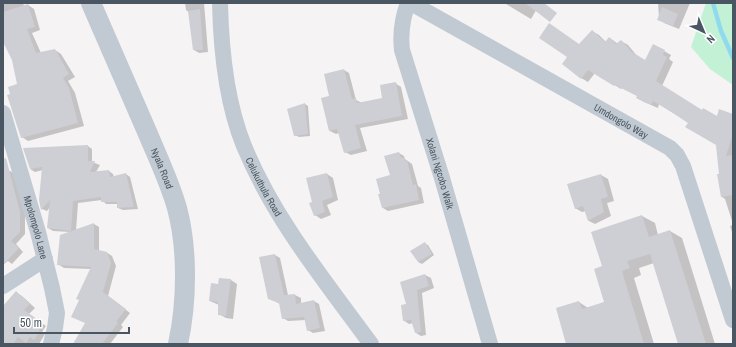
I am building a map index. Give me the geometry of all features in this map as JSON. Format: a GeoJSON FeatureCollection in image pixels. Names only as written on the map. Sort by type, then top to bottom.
{"type":"FeatureCollection","features":[{"type":"Feature","properties":{"kind":"street","name":"Nyala Road"},"geometry":{"type":"LineString","coordinates":[[90,3],[161,164],[177,208],[184,249],[185,295],[178,344]]}},
{"type":"Feature","properties":{"kind":"street","name":"Celukuthula Road"},"geometry":{"type":"LineString","coordinates":[[220,3],[223,57],[230,99],[244,145],[262,184],[303,252],[371,344]]}},
{"type":"Feature","properties":{"kind":"street","name":"Xolani Ngcobo Walk"},"geometry":{"type":"LineString","coordinates":[[408,3],[400,36],[402,50],[442,178],[490,344]]}},
{"type":"Feature","properties":{"kind":"street","name":"Umdongolo Way"},"geometry":{"type":"LineString","coordinates":[[411,3],[670,148],[677,155],[683,166],[733,320]]}},
{"type":"Feature","properties":{"kind":"street","name":"Mpolompolo Lane"},"geometry":{"type":"LineString","coordinates":[[3,113],[45,260],[57,313],[51,344]]}},
{"type":"Feature","properties":{"kind":"street"},"geometry":{"type":"LineString","coordinates":[[3,286],[45,260]]}},
{"type":"Feature","properties":{"kind":"green space"},"geometry":{"type":"Polygon","coordinates":[[[706,3],[733,3],[733,85],[710,69],[691,47],[706,3]]]}},
{"type":"Feature","properties":{"kind":"building"},"geometry":{"type":"Polygon","coordinates":[[[525,3],[544,3],[557,13],[550,22],[525,3]]]}},
{"type":"Feature","properties":{"kind":"building"},"geometry":{"type":"Polygon","coordinates":[[[28,4],[35,27],[27,29],[36,53],[55,49],[69,74],[63,78],[69,88],[78,123],[21,138],[7,95],[10,94],[8,87],[17,84],[12,60],[3,42],[3,12],[28,4]]]}},
{"type":"Feature","properties":{"kind":"building"},"geometry":{"type":"Polygon","coordinates":[[[662,7],[678,14],[673,26],[657,20],[662,7]]]}},
{"type":"Feature","properties":{"kind":"building"},"geometry":{"type":"Polygon","coordinates":[[[200,9],[203,50],[193,50],[188,11],[200,9]]]}},
{"type":"Feature","properties":{"kind":"building"},"geometry":{"type":"Polygon","coordinates":[[[549,23],[579,44],[592,30],[605,42],[609,37],[616,44],[621,40],[632,52],[645,60],[653,44],[665,50],[663,55],[667,57],[656,81],[702,110],[703,108],[717,116],[719,109],[733,114],[733,134],[726,156],[733,155],[733,195],[721,197],[717,174],[719,174],[716,145],[685,127],[688,123],[653,101],[651,105],[636,98],[637,96],[615,85],[614,86],[588,70],[581,79],[562,64],[567,57],[539,38],[549,23]]]}},
{"type":"Feature","properties":{"kind":"building"},"geometry":{"type":"Polygon","coordinates":[[[344,69],[352,99],[356,98],[357,103],[382,98],[380,85],[396,82],[402,116],[355,125],[361,148],[344,153],[337,129],[329,131],[321,98],[329,96],[324,74],[344,69]]]}},
{"type":"Feature","properties":{"kind":"building"},"geometry":{"type":"Polygon","coordinates":[[[305,103],[308,134],[294,136],[287,109],[305,103]]]}},
{"type":"Feature","properties":{"kind":"building"},"geometry":{"type":"Polygon","coordinates":[[[88,145],[88,161],[95,161],[90,172],[109,170],[110,177],[126,173],[134,207],[117,208],[117,202],[101,202],[101,197],[73,201],[71,231],[47,228],[50,200],[41,210],[39,200],[42,167],[30,169],[23,148],[88,145]]]}},
{"type":"Feature","properties":{"kind":"building"},"geometry":{"type":"Polygon","coordinates":[[[399,152],[401,158],[404,157],[405,161],[407,160],[413,185],[416,184],[419,200],[382,208],[376,179],[390,175],[384,156],[399,152]]]}},
{"type":"Feature","properties":{"kind":"building"},"geometry":{"type":"Polygon","coordinates":[[[6,158],[20,212],[20,232],[11,241],[19,248],[3,265],[3,159],[6,158]]]}},
{"type":"Feature","properties":{"kind":"building"},"geometry":{"type":"Polygon","coordinates":[[[327,173],[333,197],[322,201],[325,212],[314,216],[309,203],[312,202],[306,178],[327,173]]]}},
{"type":"Feature","properties":{"kind":"building"},"geometry":{"type":"Polygon","coordinates":[[[601,174],[608,197],[601,199],[604,212],[588,221],[583,206],[575,209],[567,184],[601,174]]]}},
{"type":"Feature","properties":{"kind":"building"},"geometry":{"type":"Polygon","coordinates":[[[642,215],[649,237],[670,230],[706,344],[678,344],[650,254],[627,261],[630,268],[622,271],[644,344],[566,344],[556,308],[579,301],[582,309],[604,302],[594,269],[602,266],[591,232],[642,215]]]}},
{"type":"Feature","properties":{"kind":"building"},"geometry":{"type":"Polygon","coordinates":[[[94,223],[94,249],[107,252],[111,263],[103,292],[126,309],[116,322],[118,323],[102,344],[73,344],[85,323],[71,317],[79,300],[76,299],[91,267],[57,265],[60,235],[94,223]]]}},
{"type":"Feature","properties":{"kind":"building"},"geometry":{"type":"Polygon","coordinates":[[[425,242],[432,254],[418,262],[410,251],[425,242]]]}},
{"type":"Feature","properties":{"kind":"building"},"geometry":{"type":"Polygon","coordinates":[[[275,254],[284,295],[295,294],[296,304],[314,300],[320,328],[307,331],[304,317],[282,319],[279,303],[268,299],[259,257],[275,254]]]}},
{"type":"Feature","properties":{"kind":"building"},"geometry":{"type":"Polygon","coordinates":[[[425,274],[429,286],[417,290],[421,332],[415,333],[411,320],[403,321],[401,305],[406,304],[400,282],[425,274]]]}},
{"type":"Feature","properties":{"kind":"building"},"geometry":{"type":"Polygon","coordinates":[[[219,278],[231,279],[226,316],[218,315],[218,302],[209,301],[211,283],[218,284],[219,278]]]}},
{"type":"Feature","properties":{"kind":"building"},"geometry":{"type":"Polygon","coordinates":[[[16,291],[30,304],[24,310],[41,322],[37,328],[40,330],[34,340],[30,337],[26,343],[18,337],[13,344],[3,344],[3,306],[16,291]]]}},
{"type":"Feature","properties":{"kind":"waterway"},"geometry":{"type":"LineString","coordinates":[[713,3],[721,31],[733,58]]}}]}
